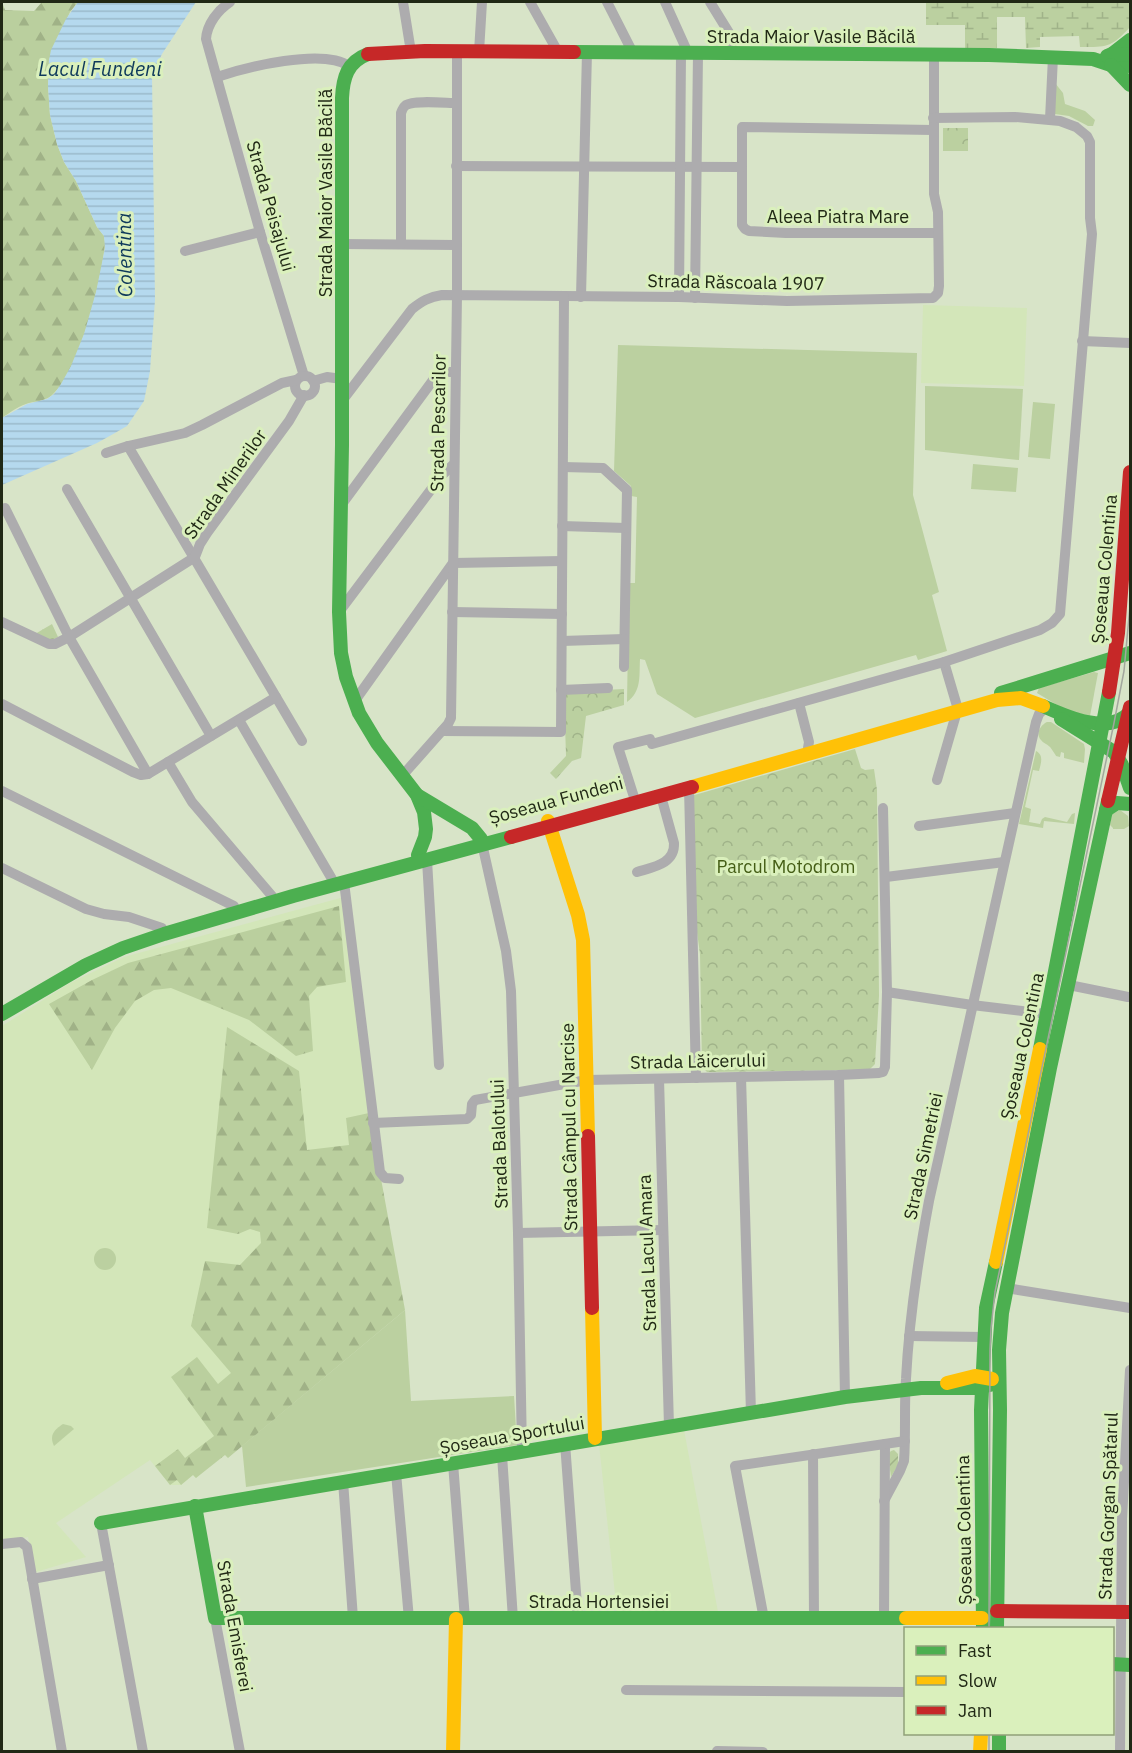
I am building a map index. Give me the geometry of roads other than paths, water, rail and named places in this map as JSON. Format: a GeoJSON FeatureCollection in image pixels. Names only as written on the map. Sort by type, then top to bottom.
{"type":"FeatureCollection","features":[{"type":"Feature","properties":{"kind":"main road"},"geometry":{"type":"LineString","coordinates":[[1131,40],[1112,60],[1131,85]]}},
{"type":"Feature","properties":{"kind":"main road","name":"Strada Maior Vasile Băcilă"},"geometry":{"type":"LineString","coordinates":[[422,857],[427,822],[424,812],[417,795],[370,733],[354,702],[343,664],[339,612],[342,504],[342,98],[344,76],[349,66],[364,55],[371,53],[457,51],[934,54],[1112,60],[1131,66]]}},
{"type":"Feature","properties":{"kind":"main road","name":"Strada Maior Vasile Băcilă"},"geometry":{"type":"LineString","coordinates":[[1112,60],[1131,55]]}},
{"type":"Feature","properties":{"kind":"main road","name":"Șoseaua Colentina"},"geometry":{"type":"LineString","coordinates":[[982,1623],[980,1484],[984,1337],[992,1278],[1104,723],[1115,657],[1131,472]]}},
{"type":"Feature","properties":{"kind":"main road","name":"Șoseaua Fundeni"},"geometry":{"type":"LineString","coordinates":[[2,1006],[84,959],[162,927],[272,896],[661,796],[957,709],[1131,653]]}},
{"type":"Feature","properties":{"kind":"main road"},"geometry":{"type":"LineString","coordinates":[[1035,683],[1031,694],[1040,705]]}},
{"type":"Feature","properties":{"kind":"main road","name":"Șoseaua Fundeni"},"geometry":{"type":"LineString","coordinates":[[549,824],[634,797],[808,748],[1007,698],[1022,699],[1071,718],[1104,723]]}},
{"type":"Feature","properties":{"kind":"main road","name":"Șoseaua Fundeni"},"geometry":{"type":"LineString","coordinates":[[1040,705],[1112,750],[1118,757]]}},
{"type":"Feature","properties":{"kind":"main road"},"geometry":{"type":"LineString","coordinates":[[1104,723],[1122,721],[1130,710]]}},
{"type":"Feature","properties":{"kind":"main road","name":"Șoseaua Colentina"},"geometry":{"type":"LineString","coordinates":[[997,1627],[1000,1331],[1006,1288],[1106,810],[1130,710]]}},
{"type":"Feature","properties":{"kind":"main road"},"geometry":{"type":"LineString","coordinates":[[1118,757],[1131,788]]}},
{"type":"Feature","properties":{"kind":"main road","name":"Strada Maior Vasile Băcilă"},"geometry":{"type":"LineString","coordinates":[[417,795],[472,828],[482,842]]}},
{"type":"Feature","properties":{"kind":"main road"},"geometry":{"type":"LineString","coordinates":[[1106,810],[1118,802],[1131,804]]}},
{"type":"Feature","properties":{"kind":"main road","name":"Strada Câmpul cu Narcise"},"geometry":{"type":"LineString","coordinates":[[549,824],[582,930],[595,1438]]}},
{"type":"Feature","properties":{"kind":"main road","name":"Șoseaua Fundeni"},"geometry":{"type":"LineString","coordinates":[[2,1014],[65,976],[123,948],[338,880]]}},
{"type":"Feature","properties":{"kind":"main road","name":"Șoseaua Sportului"},"geometry":{"type":"LineString","coordinates":[[101,1523],[595,1438],[845,1397],[930,1387],[959,1379],[1000,1382]]}},
{"type":"Feature","properties":{"kind":"main road","name":"Strada Emisferei"},"geometry":{"type":"LineString","coordinates":[[195,1506],[215,1617]]}},
{"type":"Feature","properties":{"kind":"main road"},"geometry":{"type":"LineString","coordinates":[[997,1611],[1126,1612]]}},
{"type":"Feature","properties":{"kind":"main road","name":"Strada Hortensiei"},"geometry":{"type":"LineString","coordinates":[[215,1617],[884,1618],[982,1623]]}},
{"type":"Feature","properties":{"kind":"main road"},"geometry":{"type":"LineString","coordinates":[[453,1752],[460,1619]]}},
{"type":"Feature","properties":{"kind":"main road"},"geometry":{"type":"LineString","coordinates":[[980,1752],[981,1735]]}},
{"type":"Feature","properties":{"kind":"main road"},"geometry":{"type":"LineString","coordinates":[[999,1735],[999,1752]]}},
{"type":"Feature","properties":{"kind":"street","name":"Strada Peisajului"},"geometry":{"type":"LineString","coordinates":[[230,2],[222,8],[210,24],[206,34],[208,46],[260,232],[305,379],[296,390],[304,395]]}},
{"type":"Feature","properties":{"kind":"street"},"geometry":{"type":"LineString","coordinates":[[403,2],[411,52]]}},
{"type":"Feature","properties":{"kind":"street"},"geometry":{"type":"LineString","coordinates":[[479,52],[482,2]]}},
{"type":"Feature","properties":{"kind":"street"},"geometry":{"type":"LineString","coordinates":[[530,2],[558,52]]}},
{"type":"Feature","properties":{"kind":"street"},"geometry":{"type":"LineString","coordinates":[[607,2],[633,53]]}},
{"type":"Feature","properties":{"kind":"street"},"geometry":{"type":"LineString","coordinates":[[664,2],[689,53],[696,167],[695,298]]}},
{"type":"Feature","properties":{"kind":"street"},"geometry":{"type":"LineString","coordinates":[[710,2],[731,36],[733,53]]}},
{"type":"Feature","properties":{"kind":"street","name":"Strada Pescarilor"},"geometry":{"type":"LineString","coordinates":[[402,776],[442,731],[451,717],[457,296],[457,51]]}},
{"type":"Feature","properties":{"kind":"street"},"geometry":{"type":"LineString","coordinates":[[581,297],[587,52]]}},
{"type":"Feature","properties":{"kind":"street"},"geometry":{"type":"LineString","coordinates":[[679,297],[680,167],[689,53]]}},
{"type":"Feature","properties":{"kind":"street","name":"Strada Răscoala 1907"},"geometry":{"type":"LineString","coordinates":[[342,401],[412,309],[421,301],[431,297],[679,297],[787,301],[931,298],[939,289],[938,212],[934,195],[934,54]]}},
{"type":"Feature","properties":{"kind":"street"},"geometry":{"type":"LineString","coordinates":[[1050,120],[1053,57]]}},
{"type":"Feature","properties":{"kind":"street"},"geometry":{"type":"LineString","coordinates":[[217,77],[276,62],[328,58],[342,61],[349,66]]}},
{"type":"Feature","properties":{"kind":"street"},"geometry":{"type":"LineString","coordinates":[[401,244],[402,110],[411,103],[457,102]]}},
{"type":"Feature","properties":{"kind":"street"},"geometry":{"type":"LineString","coordinates":[[634,797],[618,747],[650,739],[652,744],[944,662],[1033,633],[1052,623],[1060,614],[1092,234],[1090,218],[1091,146],[1087,136],[1068,123],[1016,117],[933,118]]}},
{"type":"Feature","properties":{"kind":"street","name":"Aleea Piatra Mare"},"geometry":{"type":"LineString","coordinates":[[933,130],[742,127],[742,225],[749,231],[786,233],[937,233]]}},
{"type":"Feature","properties":{"kind":"street"},"geometry":{"type":"LineString","coordinates":[[456,166],[742,167]]}},
{"type":"Feature","properties":{"kind":"street"},"geometry":{"type":"LineString","coordinates":[[185,251],[260,232]]}},
{"type":"Feature","properties":{"kind":"street"},"geometry":{"type":"LineString","coordinates":[[342,244],[457,245]]}},
{"type":"Feature","properties":{"kind":"street"},"geometry":{"type":"LineString","coordinates":[[442,731],[561,732],[564,297]]}},
{"type":"Feature","properties":{"kind":"street"},"geometry":{"type":"LineString","coordinates":[[1082,341],[1131,343]]}},
{"type":"Feature","properties":{"kind":"street"},"geometry":{"type":"LineString","coordinates":[[342,504],[439,372],[455,372]]}},
{"type":"Feature","properties":{"kind":"street"},"geometry":{"type":"LineString","coordinates":[[106,453],[195,429],[282,383],[327,377],[342,379]]}},
{"type":"Feature","properties":{"kind":"street","name":"Strada Minerilor"},"geometry":{"type":"LineString","coordinates":[[69,637],[195,557],[207,533],[289,421],[304,395],[313,391],[314,385],[305,379]]}},
{"type":"Feature","properties":{"kind":"street"},"geometry":{"type":"LineString","coordinates":[[139,463],[155,440]]}},
{"type":"Feature","properties":{"kind":"street"},"geometry":{"type":"LineString","coordinates":[[129,446],[302,741]]}},
{"type":"Feature","properties":{"kind":"street"},"geometry":{"type":"LineString","coordinates":[[339,612],[442,475],[454,464]]}},
{"type":"Feature","properties":{"kind":"street"},"geometry":{"type":"LineString","coordinates":[[563,467],[603,468],[627,490],[624,667]]}},
{"type":"Feature","properties":{"kind":"street"},"geometry":{"type":"LineString","coordinates":[[67,489],[211,736]]}},
{"type":"Feature","properties":{"kind":"street"},"geometry":{"type":"LineString","coordinates":[[5,508],[69,637],[148,774]]}},
{"type":"Feature","properties":{"kind":"street"},"geometry":{"type":"LineString","coordinates":[[562,526],[626,528]]}},
{"type":"Feature","properties":{"kind":"street"},"geometry":{"type":"LineString","coordinates":[[354,702],[453,563],[562,561]]}},
{"type":"Feature","properties":{"kind":"street"},"geometry":{"type":"LineString","coordinates":[[452,612],[562,614]]}},
{"type":"Feature","properties":{"kind":"street"},"geometry":{"type":"LineString","coordinates":[[2,622],[49,644],[55,644],[69,637]]}},
{"type":"Feature","properties":{"kind":"street"},"geometry":{"type":"LineString","coordinates":[[562,641],[624,639]]}},
{"type":"Feature","properties":{"kind":"street"},"geometry":{"type":"LineString","coordinates":[[936,780],[957,709],[944,662]]}},
{"type":"Feature","properties":{"kind":"street"},"geometry":{"type":"LineString","coordinates":[[561,690],[608,687]]}},
{"type":"Feature","properties":{"kind":"street"},"geometry":{"type":"LineString","coordinates":[[2,704],[141,775],[148,774],[276,697]]}},
{"type":"Feature","properties":{"kind":"street"},"geometry":{"type":"LineString","coordinates":[[802,701],[808,748]]}},
{"type":"Feature","properties":{"kind":"street","name":"Strada Simetriei"},"geometry":{"type":"LineString","coordinates":[[884,1618],[884,1501],[902,1467],[909,1336],[919,1255],[972,1005],[1040,705]]}},
{"type":"Feature","properties":{"kind":"street"},"geometry":{"type":"LineString","coordinates":[[239,720],[338,880],[380,1172],[386,1178],[399,1179]]}},
{"type":"Feature","properties":{"kind":"street"},"geometry":{"type":"LineString","coordinates":[[168,762],[192,802],[272,896]]}},
{"type":"Feature","properties":{"kind":"street"},"geometry":{"type":"LineString","coordinates":[[688,788],[696,1078]]}},
{"type":"Feature","properties":{"kind":"street"},"geometry":{"type":"LineString","coordinates":[[2,791],[234,906]]}},
{"type":"Feature","properties":{"kind":"street"},"geometry":{"type":"LineString","coordinates":[[637,872],[662,865],[674,850],[661,796]]}},
{"type":"Feature","properties":{"kind":"street"},"geometry":{"type":"LineString","coordinates":[[883,808],[887,992],[1047,1014]]}},
{"type":"Feature","properties":{"kind":"street"},"geometry":{"type":"LineString","coordinates":[[919,826],[1015,813]]}},
{"type":"Feature","properties":{"kind":"street","name":"Strada Balotului"},"geometry":{"type":"LineString","coordinates":[[482,842],[509,971],[518,1233],[522,1451]]}},
{"type":"Feature","properties":{"kind":"street"},"geometry":{"type":"LineString","coordinates":[[422,857],[439,1065]]}},
{"type":"Feature","properties":{"kind":"street"},"geometry":{"type":"LineString","coordinates":[[886,877],[1004,862]]}},
{"type":"Feature","properties":{"kind":"street"},"geometry":{"type":"LineString","coordinates":[[2,868],[86,909],[129,917],[162,927]]}},
{"type":"Feature","properties":{"kind":"street"},"geometry":{"type":"LineString","coordinates":[[1069,985],[1128,997]]}},
{"type":"Feature","properties":{"kind":"street","name":"Strada Lăicerului"},"geometry":{"type":"LineString","coordinates":[[373,1124],[467,1119],[475,1100],[587,1080],[839,1075],[883,1072],[887,992]]}},
{"type":"Feature","properties":{"kind":"street"},"geometry":{"type":"LineString","coordinates":[[839,1075],[845,1397]]}},
{"type":"Feature","properties":{"kind":"street"},"geometry":{"type":"LineString","coordinates":[[741,1077],[751,1413]]}},
{"type":"Feature","properties":{"kind":"street","name":"Strada Lacul Amara"},"geometry":{"type":"LineString","coordinates":[[659,1079],[669,1426]]}},
{"type":"Feature","properties":{"kind":"street"},"geometry":{"type":"LineString","coordinates":[[518,1233],[662,1230]]}},
{"type":"Feature","properties":{"kind":"street"},"geometry":{"type":"LineString","coordinates":[[1006,1288],[1131,1308]]}},
{"type":"Feature","properties":{"kind":"street"},"geometry":{"type":"LineString","coordinates":[[909,1336],[984,1337]]}},
{"type":"Feature","properties":{"kind":"street","name":"Strada Gorgan Spătarul"},"geometry":{"type":"LineString","coordinates":[[1120,1752],[1121,1664],[1126,1612],[1122,1519],[1131,1370]]}},
{"type":"Feature","properties":{"kind":"street"},"geometry":{"type":"LineString","coordinates":[[764,1619],[735,1466],[905,1441]]}},
{"type":"Feature","properties":{"kind":"street"},"geometry":{"type":"LineString","coordinates":[[565,1443],[578,1618]]}},
{"type":"Feature","properties":{"kind":"street"},"geometry":{"type":"LineString","coordinates":[[884,1501],[885,1444]]}},
{"type":"Feature","properties":{"kind":"street"},"geometry":{"type":"LineString","coordinates":[[813,1454],[814,1618]]}},
{"type":"Feature","properties":{"kind":"street"},"geometry":{"type":"LineString","coordinates":[[501,1455],[513,1619]]}},
{"type":"Feature","properties":{"kind":"street"},"geometry":{"type":"LineString","coordinates":[[453,1463],[460,1619]]}},
{"type":"Feature","properties":{"kind":"street"},"geometry":{"type":"LineString","coordinates":[[396,1473],[409,1619]]}},
{"type":"Feature","properties":{"kind":"street"},"geometry":{"type":"LineString","coordinates":[[343,1482],[353,1618]]}},
{"type":"Feature","properties":{"kind":"street"},"geometry":{"type":"LineString","coordinates":[[101,1523],[143,1752]]}},
{"type":"Feature","properties":{"kind":"street"},"geometry":{"type":"LineString","coordinates":[[2,1544],[21,1542],[27,1546],[62,1752]]}},
{"type":"Feature","properties":{"kind":"street"},"geometry":{"type":"LineString","coordinates":[[32,1579],[109,1565]]}},
{"type":"Feature","properties":{"kind":"street","name":"Strada Emisferei"},"geometry":{"type":"LineString","coordinates":[[215,1617],[240,1752]]}},
{"type":"Feature","properties":{"kind":"street"},"geometry":{"type":"LineString","coordinates":[[626,1690],[904,1692]]}},
{"type":"Feature","properties":{"kind":"street"},"geometry":{"type":"LineString","coordinates":[[717,1751],[763,1752]]}},
{"type":"Feature","properties":{"kind":"water","name":"Lacul Fundeni"},"geometry":{"type":"Polygon","coordinates":[[[78,2],[196,2],[162,54],[152,75],[155,300],[150,371],[144,401],[127,426],[97,443],[2,485],[2,418],[27,404],[47,399],[61,384],[84,334],[105,248],[104,236],[97,227],[76,181],[64,162],[50,115],[48,86],[51,50],[66,19],[78,2]]]}},
{"type":"Feature","properties":{"kind":"tram line"},"geometry":{"type":"LineString","coordinates":[[989,1627],[990,1350],[995,1292],[1114,723],[1124,671],[1130,606]]}},
{"type":"Feature","properties":{"kind":"tram line"},"geometry":{"type":"LineString","coordinates":[[989,1735],[989,1752]]}},
{"type":"Feature","properties":{"kind":"water label","name":"Colentina"},"geometry":{"type":"Point","coordinates":[124,255]}},
{"type":"Feature","properties":{"kind":"park label","name":"Parcul Motodrom"},"geometry":{"type":"Point","coordinates":[786,866]}}]}
